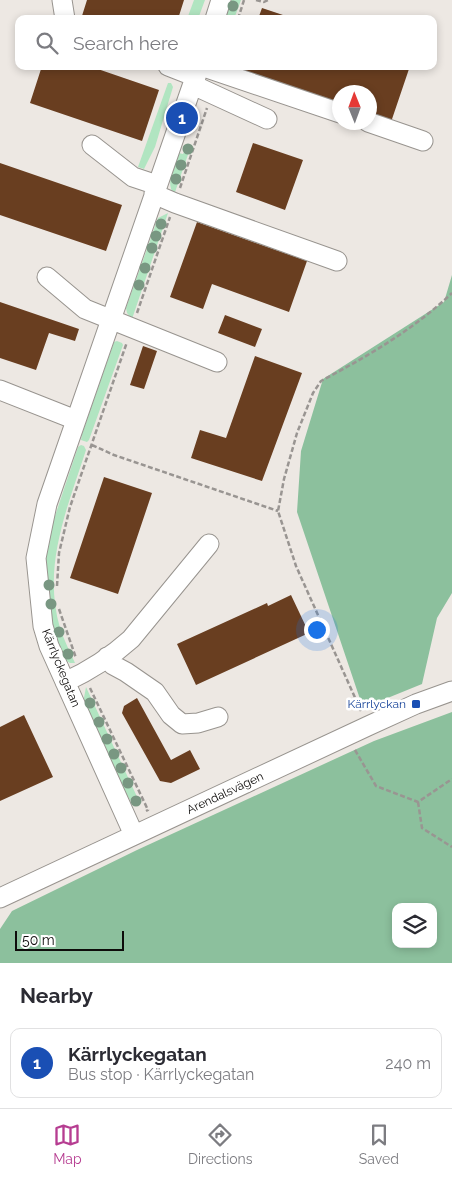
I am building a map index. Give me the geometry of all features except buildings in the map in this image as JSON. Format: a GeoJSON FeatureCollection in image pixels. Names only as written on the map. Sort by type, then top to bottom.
{"type":"FeatureCollection","features":[{"type":"Feature","properties":{"kind":"street"},"geometry":{"type":"LineString","coordinates":[[62,0],[64,15]]}},
{"type":"Feature","properties":{"kind":"street"},"geometry":{"type":"LineString","coordinates":[[216,15],[221,0]]}},
{"type":"Feature","properties":{"kind":"street"},"geometry":{"type":"LineString","coordinates":[[182,70],[332,111]]}},
{"type":"Feature","properties":{"kind":"street"},"geometry":{"type":"LineString","coordinates":[[197,74],[212,92],[267,118]]}},
{"type":"Feature","properties":{"kind":"street","name":"Kärrlyckegatan"},"geometry":{"type":"LineString","coordinates":[[130,827],[49,646],[43,626],[39,599],[36,558],[47,504],[197,74]]}},
{"type":"Feature","properties":{"kind":"street"},"geometry":{"type":"LineString","coordinates":[[377,125],[422,141]]}},
{"type":"Feature","properties":{"kind":"street"},"geometry":{"type":"LineString","coordinates":[[92,145],[133,178],[175,203],[337,261]]}},
{"type":"Feature","properties":{"kind":"street"},"geometry":{"type":"LineString","coordinates":[[47,277],[85,309],[217,362]]}},
{"type":"Feature","properties":{"kind":"street"},"geometry":{"type":"LineString","coordinates":[[0,390],[76,420]]}},
{"type":"Feature","properties":{"kind":"street"},"geometry":{"type":"LineString","coordinates":[[65,682],[107,658],[131,639],[209,544]]}},
{"type":"Feature","properties":{"kind":"street"},"geometry":{"type":"LineString","coordinates":[[107,658],[113,665],[155,692],[171,715],[182,724],[198,723],[218,717]]}},
{"type":"Feature","properties":{"kind":"street","name":"Arendalsvägen"},"geometry":{"type":"LineString","coordinates":[[0,898],[130,827],[346,736],[416,704],[452,691]]}},
{"type":"Feature","properties":{"kind":"path"},"geometry":{"type":"LineString","coordinates":[[239,15],[244,0]]}},
{"type":"Feature","properties":{"kind":"path"},"geometry":{"type":"LineString","coordinates":[[256,0],[264,2],[268,0]]}},
{"type":"Feature","properties":{"kind":"path"},"geometry":{"type":"LineString","coordinates":[[57,588],[57,573],[64,531],[212,92]]}},
{"type":"Feature","properties":{"kind":"path"},"geometry":{"type":"LineString","coordinates":[[368,726],[296,566],[278,511],[284,479],[297,433],[313,393],[321,382],[394,340],[429,314],[452,293]]}},
{"type":"Feature","properties":{"kind":"path"},"geometry":{"type":"LineString","coordinates":[[92,445],[114,455],[278,511]]}},
{"type":"Feature","properties":{"kind":"path"},"geometry":{"type":"LineString","coordinates":[[58,601],[66,630],[83,673],[148,810],[130,827]]}},
{"type":"Feature","properties":{"kind":"path"},"geometry":{"type":"LineString","coordinates":[[346,736],[376,786],[418,802]]}},
{"type":"Feature","properties":{"kind":"path"},"geometry":{"type":"LineString","coordinates":[[418,802],[452,778]]}},
{"type":"Feature","properties":{"kind":"path"},"geometry":{"type":"LineString","coordinates":[[418,802],[422,828],[452,846]]}},
{"type":"Feature","properties":{"kind":"green space"},"geometry":{"type":"Polygon","coordinates":[[[194,0],[205,0],[199,15],[188,15],[194,0]]]}},
{"type":"Feature","properties":{"kind":"green space"},"geometry":{"type":"Polygon","coordinates":[[[231,0],[241,0],[235,15],[225,15],[231,0]]]}},
{"type":"Feature","properties":{"kind":"green space"},"geometry":{"type":"Polygon","coordinates":[[[168,83],[171,83],[173,87],[155,147],[144,169],[138,167],[168,83]]]}},
{"type":"Feature","properties":{"kind":"green space"},"geometry":{"type":"Polygon","coordinates":[[[188,144],[191,146],[174,195],[170,185],[171,174],[179,153],[183,154],[188,144]]]}},
{"type":"Feature","properties":{"kind":"green space"},"geometry":{"type":"Polygon","coordinates":[[[168,213],[132,319],[127,313],[126,308],[158,218],[168,213]]]}},
{"type":"Feature","properties":{"kind":"green space"},"geometry":{"type":"Polygon","coordinates":[[[452,275],[452,593],[437,618],[422,684],[363,708],[297,512],[301,451],[323,379],[444,302],[452,275]]]}},
{"type":"Feature","properties":{"kind":"green space"},"geometry":{"type":"Polygon","coordinates":[[[117,341],[123,345],[87,442],[81,440],[82,434],[114,342],[117,341]]]}},
{"type":"Feature","properties":{"kind":"green space"},"geometry":{"type":"Polygon","coordinates":[[[81,445],[86,450],[65,516],[55,560],[55,605],[60,628],[75,663],[70,663],[63,659],[48,617],[45,564],[51,528],[78,447],[81,445]]]}},
{"type":"Feature","properties":{"kind":"green space"},"geometry":{"type":"Polygon","coordinates":[[[86,687],[139,801],[139,805],[130,800],[126,794],[83,703],[86,687]]]}},
{"type":"Feature","properties":{"kind":"green space"},"geometry":{"type":"Polygon","coordinates":[[[452,712],[452,963],[0,963],[0,929],[12,911],[137,850],[374,741],[452,712]]]}},
{"type":"Feature","properties":{"kind":"place","name":"Kärrlyckegatan"},"geometry":{"type":"Point","coordinates":[182,118]}},
{"type":"Feature","properties":{"kind":"place","name":"Kärrlyckan"},"geometry":{"type":"Point","coordinates":[416,704]}}]}
